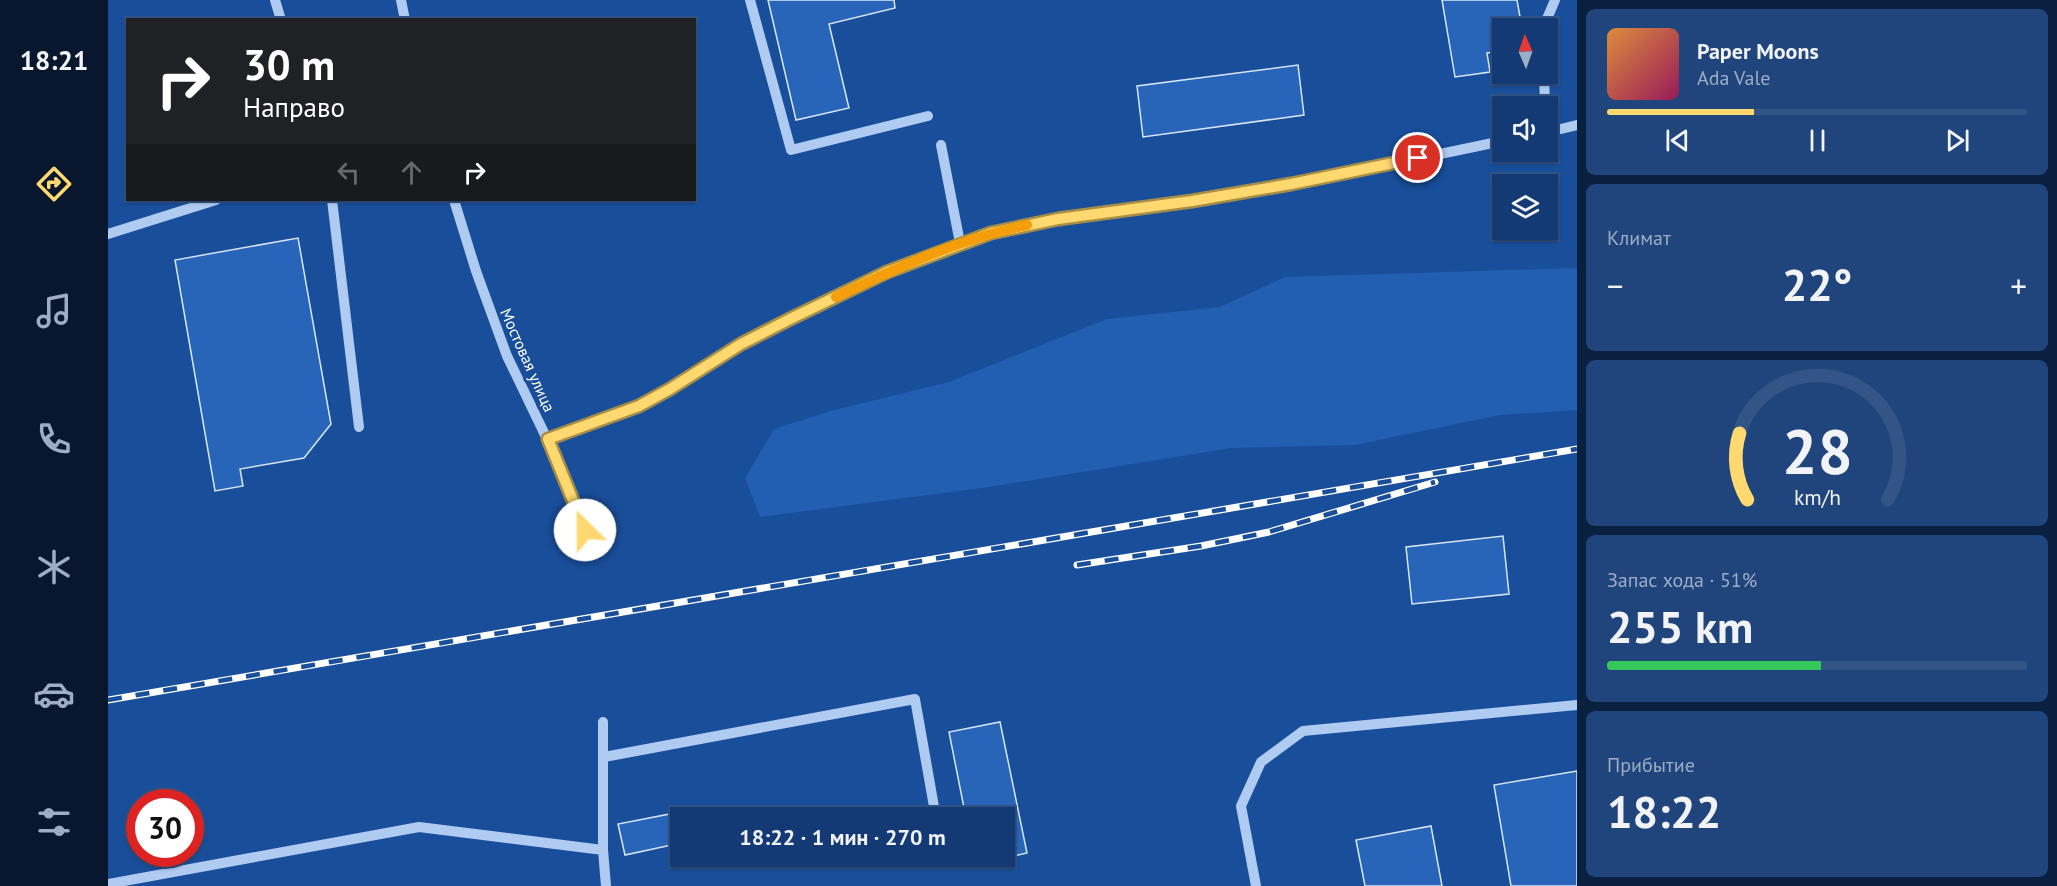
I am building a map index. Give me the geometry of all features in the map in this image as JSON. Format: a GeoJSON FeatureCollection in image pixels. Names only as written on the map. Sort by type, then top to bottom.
{"type":"FeatureCollection","features":[{"type":"Feature","properties":{"kind":"street"},"geometry":{"type":"LineString","coordinates":[[275,0],[280,18]]}},
{"type":"Feature","properties":{"kind":"street"},"geometry":{"type":"LineString","coordinates":[[401,0],[405,18]]}},
{"type":"Feature","properties":{"kind":"street"},"geometry":{"type":"LineString","coordinates":[[750,0],[790,150],[928,116]]}},
{"type":"Feature","properties":{"kind":"street"},"geometry":{"type":"LineString","coordinates":[[1547,18],[1555,0]]}},
{"type":"Feature","properties":{"kind":"street"},"geometry":{"type":"LineString","coordinates":[[1558,130],[1577,125]]}},
{"type":"Feature","properties":{"kind":"street"},"geometry":{"type":"LineString","coordinates":[[548,439],[639,406],[741,344],[887,272],[991,233],[1058,219],[1192,201],[1291,184],[1492,143]]}},
{"type":"Feature","properties":{"kind":"street"},"geometry":{"type":"LineString","coordinates":[[941,145],[960,243]]}},
{"type":"Feature","properties":{"kind":"street"},"geometry":{"type":"LineString","coordinates":[[108,234],[213,201]]}},
{"type":"Feature","properties":{"kind":"street"},"geometry":{"type":"LineString","coordinates":[[332,201],[359,427]]}},
{"type":"Feature","properties":{"kind":"street","name":"Мостовая улица"},"geometry":{"type":"LineString","coordinates":[[454,201],[502,345],[548,439],[585,530]]}},
{"type":"Feature","properties":{"kind":"street"},"geometry":{"type":"LineString","coordinates":[[604,757],[915,699],[934,807]]}},
{"type":"Feature","properties":{"kind":"street"},"geometry":{"type":"LineString","coordinates":[[1256,886],[1240,806],[1261,762],[1303,731],[1577,705]]}},
{"type":"Feature","properties":{"kind":"street"},"geometry":{"type":"LineString","coordinates":[[603,722],[603,850],[606,886]]}},
{"type":"Feature","properties":{"kind":"street"},"geometry":{"type":"LineString","coordinates":[[108,884],[418,827],[603,850]]}},
{"type":"Feature","properties":{"kind":"shaded area"},"geometry":{"type":"Polygon","coordinates":[[[1577,268],[1577,410],[1500,415],[1355,445],[1231,448],[989,487],[760,517],[745,478],[774,429],[834,410],[949,382],[1107,319],[1220,307],[1285,277],[1577,268]]]}},
{"type":"Feature","properties":{"kind":"building"},"geometry":{"type":"Polygon","coordinates":[[[768,0],[894,0],[895,8],[829,24],[849,108],[796,120],[768,0]]]}},
{"type":"Feature","properties":{"kind":"building"},"geometry":{"type":"Polygon","coordinates":[[[1442,0],[1517,0],[1520,18],[1492,18],[1492,52],[1487,53],[1490,72],[1455,77],[1442,0]]]}},
{"type":"Feature","properties":{"kind":"building"},"geometry":{"type":"Polygon","coordinates":[[[1298,65],[1304,115],[1143,137],[1137,86],[1298,65]]]}},
{"type":"Feature","properties":{"kind":"building"},"geometry":{"type":"Polygon","coordinates":[[[298,238],[331,424],[304,458],[240,469],[243,486],[215,491],[175,260],[298,238]]]}},
{"type":"Feature","properties":{"kind":"building"},"geometry":{"type":"Polygon","coordinates":[[[1503,536],[1509,594],[1412,604],[1406,547],[1503,536]]]}},
{"type":"Feature","properties":{"kind":"building"},"geometry":{"type":"Polygon","coordinates":[[[1000,722],[1027,853],[1015,856],[1015,807],[964,807],[949,732],[1000,722]]]}},
{"type":"Feature","properties":{"kind":"building"},"geometry":{"type":"Polygon","coordinates":[[[1577,771],[1577,886],[1511,886],[1494,785],[1577,771]]]}},
{"type":"Feature","properties":{"kind":"building"},"geometry":{"type":"Polygon","coordinates":[[[670,814],[670,845],[625,855],[618,824],[670,814]]]}},
{"type":"Feature","properties":{"kind":"building"},"geometry":{"type":"Polygon","coordinates":[[[1431,826],[1442,886],[1365,886],[1356,840],[1431,826]]]}},
{"type":"Feature","properties":{"kind":"railway"},"geometry":{"type":"LineString","coordinates":[[108,700],[1577,449]]}},
{"type":"Feature","properties":{"kind":"railway"},"geometry":{"type":"LineString","coordinates":[[1077,565],[1201,546],[1269,532],[1435,482]]}},
{"type":"Feature","properties":{"kind":"slow traffic"},"geometry":{"type":"LineString","coordinates":[[836,297],[887,272],[960,243],[1027,225]]}},
{"type":"Feature","properties":{"kind":"route"},"geometry":{"type":"LineString","coordinates":[[585,530],[548,439],[639,406],[741,344],[887,272],[960,243],[1020,226],[1192,201],[1291,184],[1418,158]]}}]}
